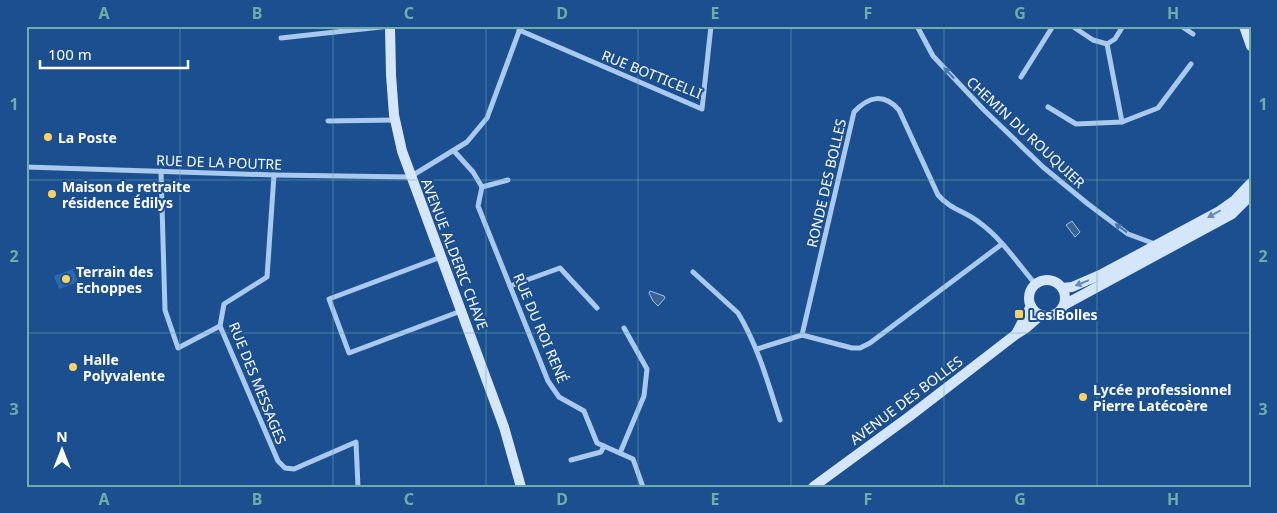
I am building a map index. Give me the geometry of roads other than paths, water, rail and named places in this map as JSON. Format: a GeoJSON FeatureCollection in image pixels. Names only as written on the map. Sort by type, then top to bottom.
{"type":"FeatureCollection","features":[{"type":"Feature","properties":{"kind":"main road","name":"AVENUE ALDERIC CHAVE"},"geometry":{"type":"LineString","coordinates":[[390,26],[391,75],[395,120],[402,151],[410,177],[462,310],[504,427],[521,487]]}},
{"type":"Feature","properties":{"kind":"main road"},"geometry":{"type":"LineString","coordinates":[[1244,26],[1251,46]]}},
{"type":"Feature","properties":{"kind":"main road"},"geometry":{"type":"LineString","coordinates":[[1064,305],[1065,295],[1062,288],[1054,282],[1047,280],[1036,285],[1030,295],[1031,306],[1041,315],[1057,313],[1064,305],[1218,212],[1235,200],[1251,183]]}},
{"type":"Feature","properties":{"kind":"main road"},"geometry":{"type":"LineString","coordinates":[[1062,288],[1080,284],[1232,214],[1251,195]]}},
{"type":"Feature","properties":{"kind":"main road","name":"AVENUE DES BOLLES"},"geometry":{"type":"LineString","coordinates":[[1015,335],[1031,306]]}},
{"type":"Feature","properties":{"kind":"main road","name":"AVENUE DES BOLLES"},"geometry":{"type":"LineString","coordinates":[[813,487],[910,416],[1041,315]]}},
{"type":"Feature","properties":{"kind":"street"},"geometry":{"type":"LineString","coordinates":[[281,38],[390,26]]}},
{"type":"Feature","properties":{"kind":"street","name":"RUE BOTTICELLI"},"geometry":{"type":"LineString","coordinates":[[520,28],[702,109],[711,26]]}},
{"type":"Feature","properties":{"kind":"street","name":"CHEMIN DU ROUQUIER"},"geometry":{"type":"LineString","coordinates":[[917,26],[933,56],[984,110],[1043,167],[1128,234],[1160,248]]}},
{"type":"Feature","properties":{"kind":"street"},"geometry":{"type":"LineString","coordinates":[[1021,77],[1053,26]]}},
{"type":"Feature","properties":{"kind":"street"},"geometry":{"type":"LineString","coordinates":[[1072,26],[1093,40],[1108,44]]}},
{"type":"Feature","properties":{"kind":"street"},"geometry":{"type":"LineString","coordinates":[[1108,44],[1115,39],[1123,26]]}},
{"type":"Feature","properties":{"kind":"street"},"geometry":{"type":"LineString","coordinates":[[1180,26],[1192,34]]}},
{"type":"Feature","properties":{"kind":"street"},"geometry":{"type":"LineString","coordinates":[[410,177],[468,142],[488,118],[520,28]]}},
{"type":"Feature","properties":{"kind":"street"},"geometry":{"type":"LineString","coordinates":[[1108,44],[1122,122]]}},
{"type":"Feature","properties":{"kind":"street"},"geometry":{"type":"LineString","coordinates":[[1048,107],[1076,124],[1122,122],[1158,108],[1191,64]]}},
{"type":"Feature","properties":{"kind":"street","name":"RONDE DES BOLLES"},"geometry":{"type":"LineString","coordinates":[[802,335],[854,112],[862,103],[871,99],[891,101],[899,110],[938,195],[946,205],[980,223],[1002,244],[1036,285]]}},
{"type":"Feature","properties":{"kind":"street"},"geometry":{"type":"LineString","coordinates":[[328,121],[395,120]]}},
{"type":"Feature","properties":{"kind":"street"},"geometry":{"type":"LineString","coordinates":[[454,151],[473,172],[482,187],[508,180]]}},
{"type":"Feature","properties":{"kind":"street","name":"RUE DE LA POUTRE"},"geometry":{"type":"LineString","coordinates":[[26,167],[274,175],[410,177]]}},
{"type":"Feature","properties":{"kind":"street"},"geometry":{"type":"LineString","coordinates":[[161,171],[165,310],[178,348],[220,326]]}},
{"type":"Feature","properties":{"kind":"street","name":"RUE DES MESSAGES"},"geometry":{"type":"LineString","coordinates":[[274,175],[267,278],[224,304],[220,326],[278,461],[286,468],[294,469],[356,442],[358,487]]}},
{"type":"Feature","properties":{"kind":"street","name":"RUE DU ROI RENÉ"},"geometry":{"type":"LineString","coordinates":[[482,187],[478,206],[548,381],[559,397],[584,412],[597,442],[604,446]]}},
{"type":"Feature","properties":{"kind":"street"},"geometry":{"type":"LineString","coordinates":[[757,349],[802,335],[852,348],[860,348],[870,343],[1002,244]]}},
{"type":"Feature","properties":{"kind":"street"},"geometry":{"type":"LineString","coordinates":[[441,257],[328,299],[349,353],[462,310]]}},
{"type":"Feature","properties":{"kind":"street"},"geometry":{"type":"LineString","coordinates":[[510,286],[560,268],[597,308]]}},
{"type":"Feature","properties":{"kind":"street"},"geometry":{"type":"LineString","coordinates":[[693,272],[738,313],[757,349],[780,420]]}},
{"type":"Feature","properties":{"kind":"street"},"geometry":{"type":"LineString","coordinates":[[620,453],[644,396],[647,369],[624,328]]}},
{"type":"Feature","properties":{"kind":"street"},"geometry":{"type":"LineString","coordinates":[[572,460],[601,452],[604,446],[633,459],[644,487]]}},
{"type":"Feature","properties":{"kind":"place","name":"La Poste"},"geometry":{"type":"Point","coordinates":[48,137]}},
{"type":"Feature","properties":{"kind":"place","name":"Maison de retraite résidence Édilys"},"geometry":{"type":"Point","coordinates":[52,194]}},
{"type":"Feature","properties":{"kind":"place","name":"Terrain des Echoppes"},"geometry":{"type":"Point","coordinates":[66,279]}},
{"type":"Feature","properties":{"kind":"place","name":"Les Bolles"},"geometry":{"type":"Point","coordinates":[1019,314]}},
{"type":"Feature","properties":{"kind":"place","name":"Halle Polyvalente"},"geometry":{"type":"Point","coordinates":[73,367]}},
{"type":"Feature","properties":{"kind":"place","name":"Lycée professionnel Pierre Latécoère"},"geometry":{"type":"Point","coordinates":[1083,397]}}]}
